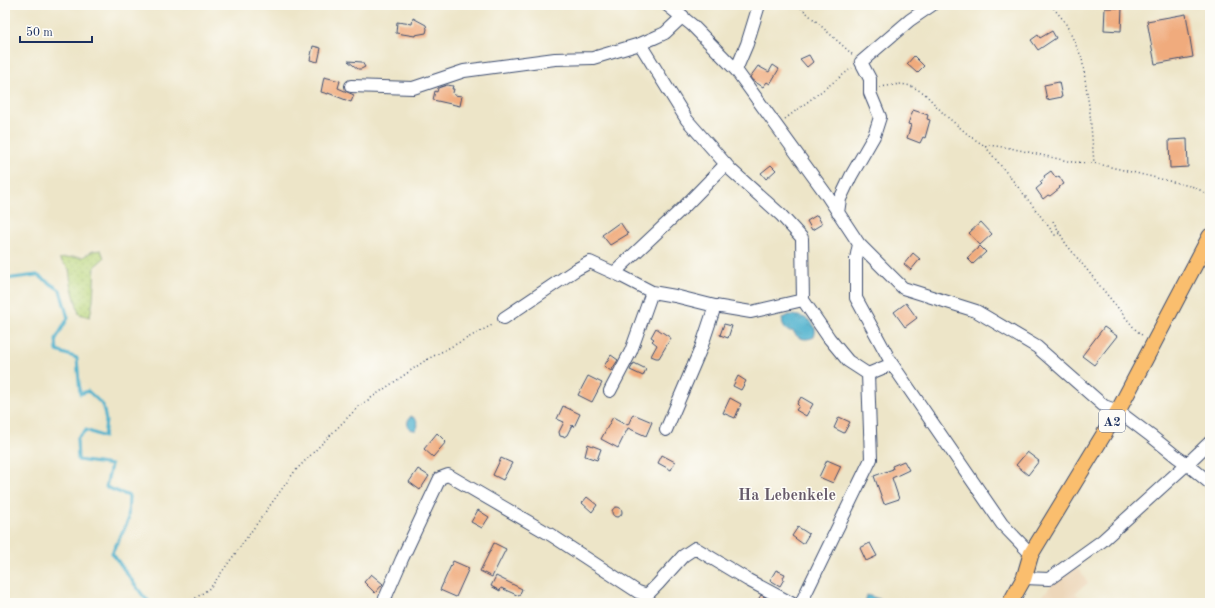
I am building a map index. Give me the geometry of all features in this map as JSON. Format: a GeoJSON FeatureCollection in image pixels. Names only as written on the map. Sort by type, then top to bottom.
{"type":"FeatureCollection","features":[{"type":"Feature","properties":{"kind":"main road","name":"A2"},"geometry":{"type":"LineString","coordinates":[[1010,603],[1024,578],[1031,554],[1118,411],[1210,236]]}},
{"type":"Feature","properties":{"kind":"street"},"geometry":{"type":"LineString","coordinates":[[667,5],[683,16],[736,70],[775,126],[826,194],[858,244],[903,288],[976,312],[1037,347],[1104,406],[1118,411],[1210,483]]}},
{"type":"Feature","properties":{"kind":"street"},"geometry":{"type":"LineString","coordinates":[[736,70],[747,44],[759,5]]}},
{"type":"Feature","properties":{"kind":"street"},"geometry":{"type":"LineString","coordinates":[[838,213],[840,199],[851,176],[874,136],[880,117],[870,93],[870,79],[861,62],[910,20],[932,5]]}},
{"type":"Feature","properties":{"kind":"street"},"geometry":{"type":"LineString","coordinates":[[351,86],[413,88],[464,71],[555,59],[593,58],[640,44],[665,33],[683,16]]}},
{"type":"Feature","properties":{"kind":"street"},"geometry":{"type":"LineString","coordinates":[[640,44],[687,120],[731,170],[781,215],[802,238],[803,300],[829,338],[848,361],[868,374]]}},
{"type":"Feature","properties":{"kind":"street"},"geometry":{"type":"LineString","coordinates":[[614,273],[685,206],[726,164]]}},
{"type":"Feature","properties":{"kind":"street"},"geometry":{"type":"LineString","coordinates":[[858,244],[856,259],[856,298],[892,364],[1002,524],[1031,554]]}},
{"type":"Feature","properties":{"kind":"street"},"geometry":{"type":"LineString","coordinates":[[504,318],[577,269],[590,262],[652,292],[715,306],[751,312],[803,300]]}},
{"type":"Feature","properties":{"kind":"street"},"geometry":{"type":"LineString","coordinates":[[610,391],[631,351],[652,292]]}},
{"type":"Feature","properties":{"kind":"street"},"geometry":{"type":"LineString","coordinates":[[666,430],[701,348],[715,306]]}},
{"type":"Feature","properties":{"kind":"street"},"geometry":{"type":"LineString","coordinates":[[868,374],[892,364]]}},
{"type":"Feature","properties":{"kind":"street"},"geometry":{"type":"LineString","coordinates":[[801,603],[871,459],[868,374]]}},
{"type":"Feature","properties":{"kind":"street"},"geometry":{"type":"LineString","coordinates":[[1024,578],[1049,579],[1102,542],[1210,442]]}},
{"type":"Feature","properties":{"kind":"street"},"geometry":{"type":"LineString","coordinates":[[383,603],[440,478],[448,475],[551,535],[638,592],[647,595],[683,556],[695,548],[748,580],[791,603]]}},
{"type":"Feature","properties":{"kind":"path"},"geometry":{"type":"LineString","coordinates":[[775,126],[861,62],[798,5]]}},
{"type":"Feature","properties":{"kind":"path"},"geometry":{"type":"LineString","coordinates":[[1051,5],[1065,22],[1082,58],[1090,113],[1094,163]]}},
{"type":"Feature","properties":{"kind":"path"},"geometry":{"type":"LineString","coordinates":[[870,87],[901,84],[911,86],[924,93],[945,115],[971,137],[985,146],[1055,235],[1060,233]]}},
{"type":"Feature","properties":{"kind":"path"},"geometry":{"type":"LineString","coordinates":[[985,146],[988,145],[1010,148],[1072,162],[1094,163],[1194,187],[1208,194],[1210,197]]}},
{"type":"Feature","properties":{"kind":"path"},"geometry":{"type":"LineString","coordinates":[[1053,222],[1066,244],[1135,329],[1152,345]]}},
{"type":"Feature","properties":{"kind":"path"},"geometry":{"type":"LineString","coordinates":[[189,603],[211,587],[294,471],[358,407],[426,360],[504,318]]}},
{"type":"Feature","properties":{"kind":"shaded area"},"geometry":{"type":"Polygon","coordinates":[[[1073,568],[1079,570],[1088,583],[1075,593],[1087,603],[1037,603],[1052,584],[1073,568]]]}},
{"type":"Feature","properties":{"kind":"green space"},"geometry":{"type":"Polygon","coordinates":[[[101,250],[104,258],[95,266],[93,300],[90,317],[79,314],[71,284],[69,269],[59,259],[83,257],[93,251],[101,250]]]}},
{"type":"Feature","properties":{"kind":"water"},"geometry":{"type":"Polygon","coordinates":[[[789,315],[799,316],[809,320],[814,327],[814,337],[808,339],[802,338],[797,336],[793,331],[786,330],[783,325],[782,318],[789,315]]]}},
{"type":"Feature","properties":{"kind":"water"},"geometry":{"type":"Polygon","coordinates":[[[411,416],[417,422],[418,426],[416,430],[409,428],[408,426],[408,421],[411,416]]]}},
{"type":"Feature","properties":{"kind":"water"},"geometry":{"type":"Polygon","coordinates":[[[867,595],[887,600],[885,603],[865,603],[867,595]]]}},
{"type":"Feature","properties":{"kind":"building"},"geometry":{"type":"Polygon","coordinates":[[[1105,8],[1122,8],[1121,31],[1104,30],[1105,8]]]}},
{"type":"Feature","properties":{"kind":"building"},"geometry":{"type":"Polygon","coordinates":[[[1186,14],[1193,57],[1155,64],[1147,21],[1186,14]]]}},
{"type":"Feature","properties":{"kind":"building"},"geometry":{"type":"Polygon","coordinates":[[[413,18],[426,25],[426,33],[415,36],[396,33],[397,22],[412,24],[413,18]]]}},
{"type":"Feature","properties":{"kind":"building"},"geometry":{"type":"Polygon","coordinates":[[[1052,31],[1056,38],[1038,50],[1031,40],[1038,35],[1040,38],[1052,31]]]}},
{"type":"Feature","properties":{"kind":"building"},"geometry":{"type":"Polygon","coordinates":[[[313,46],[321,48],[318,62],[310,60],[313,46]]]}},
{"type":"Feature","properties":{"kind":"building"},"geometry":{"type":"Polygon","coordinates":[[[809,55],[813,62],[807,67],[800,59],[809,55]]]}},
{"type":"Feature","properties":{"kind":"building"},"geometry":{"type":"Polygon","coordinates":[[[914,56],[924,66],[917,73],[907,64],[914,56]]]}},
{"type":"Feature","properties":{"kind":"building"},"geometry":{"type":"Polygon","coordinates":[[[348,61],[362,62],[365,67],[358,69],[348,61]]]}},
{"type":"Feature","properties":{"kind":"building"},"geometry":{"type":"Polygon","coordinates":[[[773,65],[779,69],[770,84],[767,82],[763,87],[750,77],[758,66],[769,72],[773,65]]]}},
{"type":"Feature","properties":{"kind":"building"},"geometry":{"type":"Polygon","coordinates":[[[324,77],[340,81],[338,88],[354,95],[351,102],[328,93],[321,92],[324,77]]]}},
{"type":"Feature","properties":{"kind":"building"},"geometry":{"type":"Polygon","coordinates":[[[1059,82],[1062,97],[1047,100],[1044,85],[1059,82]]]}},
{"type":"Feature","properties":{"kind":"building"},"geometry":{"type":"Polygon","coordinates":[[[447,85],[453,86],[452,89],[454,89],[454,95],[462,96],[460,106],[433,100],[435,91],[437,92],[438,88],[447,85]]]}},
{"type":"Feature","properties":{"kind":"building"},"geometry":{"type":"Polygon","coordinates":[[[913,110],[928,115],[927,119],[930,120],[925,138],[923,137],[920,143],[907,138],[911,125],[908,124],[913,110]]]}},
{"type":"Feature","properties":{"kind":"building"},"geometry":{"type":"Polygon","coordinates":[[[1187,139],[1188,167],[1170,168],[1169,140],[1187,139]]]}},
{"type":"Feature","properties":{"kind":"building"},"geometry":{"type":"Polygon","coordinates":[[[771,165],[776,170],[766,179],[761,173],[771,165]]]}},
{"type":"Feature","properties":{"kind":"building"},"geometry":{"type":"Polygon","coordinates":[[[1051,171],[1056,178],[1059,176],[1064,184],[1050,196],[1048,195],[1043,199],[1036,189],[1042,184],[1040,182],[1045,178],[1044,176],[1051,171]]]}},
{"type":"Feature","properties":{"kind":"building"},"geometry":{"type":"Polygon","coordinates":[[[817,215],[822,224],[812,230],[807,221],[817,215]]]}},
{"type":"Feature","properties":{"kind":"building"},"geometry":{"type":"Polygon","coordinates":[[[620,222],[628,234],[610,245],[602,235],[620,222]]]}},
{"type":"Feature","properties":{"kind":"building"},"geometry":{"type":"Polygon","coordinates":[[[981,222],[992,234],[980,245],[969,233],[981,222]]]}},
{"type":"Feature","properties":{"kind":"building"},"geometry":{"type":"Polygon","coordinates":[[[980,246],[986,252],[973,264],[967,258],[980,246]]]}},
{"type":"Feature","properties":{"kind":"building"},"geometry":{"type":"Polygon","coordinates":[[[913,253],[920,259],[911,270],[904,264],[913,253]]]}},
{"type":"Feature","properties":{"kind":"building"},"geometry":{"type":"Polygon","coordinates":[[[906,303],[917,318],[905,327],[894,312],[906,303]]]}},
{"type":"Feature","properties":{"kind":"building"},"geometry":{"type":"Polygon","coordinates":[[[724,324],[732,326],[728,338],[720,335],[724,324]]]}},
{"type":"Feature","properties":{"kind":"building"},"geometry":{"type":"Polygon","coordinates":[[[1104,327],[1117,336],[1094,365],[1082,356],[1104,327]]]}},
{"type":"Feature","properties":{"kind":"building"},"geometry":{"type":"Polygon","coordinates":[[[656,328],[671,338],[659,358],[651,356],[657,345],[652,341],[654,339],[651,337],[656,328]]]}},
{"type":"Feature","properties":{"kind":"building"},"geometry":{"type":"Polygon","coordinates":[[[611,355],[618,360],[611,371],[604,366],[611,355]]]}},
{"type":"Feature","properties":{"kind":"building"},"geometry":{"type":"Polygon","coordinates":[[[634,363],[646,369],[643,376],[630,370],[634,363]]]}},
{"type":"Feature","properties":{"kind":"building"},"geometry":{"type":"Polygon","coordinates":[[[588,376],[602,383],[592,402],[578,395],[588,376]]]}},
{"type":"Feature","properties":{"kind":"building"},"geometry":{"type":"Polygon","coordinates":[[[738,376],[746,381],[741,390],[733,386],[738,376]]]}},
{"type":"Feature","properties":{"kind":"building"},"geometry":{"type":"Polygon","coordinates":[[[801,397],[813,404],[806,416],[796,410],[799,406],[797,404],[801,397]]]}},
{"type":"Feature","properties":{"kind":"building"},"geometry":{"type":"Polygon","coordinates":[[[730,398],[741,404],[735,418],[723,413],[730,398]]]}},
{"type":"Feature","properties":{"kind":"building"},"geometry":{"type":"Polygon","coordinates":[[[563,406],[580,414],[574,427],[572,425],[567,435],[564,437],[560,436],[559,432],[564,422],[557,419],[563,406]]]}},
{"type":"Feature","properties":{"kind":"building"},"geometry":{"type":"Polygon","coordinates":[[[633,414],[652,422],[646,436],[628,428],[618,448],[601,439],[613,417],[628,425],[633,414]]]}},
{"type":"Feature","properties":{"kind":"building"},"geometry":{"type":"Polygon","coordinates":[[[839,417],[850,422],[844,433],[834,428],[839,417]]]}},
{"type":"Feature","properties":{"kind":"building"},"geometry":{"type":"Polygon","coordinates":[[[437,433],[446,442],[433,457],[424,449],[437,433]]]}},
{"type":"Feature","properties":{"kind":"building"},"geometry":{"type":"Polygon","coordinates":[[[588,444],[601,449],[597,460],[585,456],[588,444]]]}},
{"type":"Feature","properties":{"kind":"building"},"geometry":{"type":"Polygon","coordinates":[[[1027,452],[1039,461],[1028,475],[1016,465],[1027,452]]]}},
{"type":"Feature","properties":{"kind":"building"},"geometry":{"type":"Polygon","coordinates":[[[662,455],[675,462],[671,470],[658,463],[662,455]]]}},
{"type":"Feature","properties":{"kind":"building"},"geometry":{"type":"Polygon","coordinates":[[[501,458],[512,463],[503,480],[493,475],[501,458]]]}},
{"type":"Feature","properties":{"kind":"building"},"geometry":{"type":"Polygon","coordinates":[[[827,460],[841,466],[833,483],[819,477],[827,460]]]}},
{"type":"Feature","properties":{"kind":"building"},"geometry":{"type":"Polygon","coordinates":[[[904,461],[909,470],[892,478],[899,499],[884,504],[874,476],[893,469],[892,466],[904,461]]]}},
{"type":"Feature","properties":{"kind":"building"},"geometry":{"type":"Polygon","coordinates":[[[418,469],[429,476],[420,490],[409,482],[418,469]]]}},
{"type":"Feature","properties":{"kind":"building"},"geometry":{"type":"Polygon","coordinates":[[[587,497],[597,505],[592,512],[582,503],[587,497]]]}},
{"type":"Feature","properties":{"kind":"building"},"geometry":{"type":"Polygon","coordinates":[[[615,507],[619,507],[621,508],[621,516],[615,517],[612,514],[612,510],[615,507]]]}},
{"type":"Feature","properties":{"kind":"building"},"geometry":{"type":"Polygon","coordinates":[[[478,510],[489,517],[482,528],[471,522],[478,510]]]}},
{"type":"Feature","properties":{"kind":"building"},"geometry":{"type":"Polygon","coordinates":[[[798,527],[809,534],[803,544],[792,536],[798,527]]]}},
{"type":"Feature","properties":{"kind":"building"},"geometry":{"type":"Polygon","coordinates":[[[494,543],[506,549],[492,577],[480,571],[494,543]]]}},
{"type":"Feature","properties":{"kind":"building"},"geometry":{"type":"Polygon","coordinates":[[[870,543],[877,556],[866,561],[860,548],[870,543]]]}},
{"type":"Feature","properties":{"kind":"building"},"geometry":{"type":"Polygon","coordinates":[[[453,561],[469,568],[456,597],[440,590],[453,561]]]}},
{"type":"Feature","properties":{"kind":"building"},"geometry":{"type":"Polygon","coordinates":[[[776,570],[785,574],[780,586],[770,580],[776,570]]]}},
{"type":"Feature","properties":{"kind":"building"},"geometry":{"type":"Polygon","coordinates":[[[371,574],[383,584],[375,593],[364,582],[371,574]]]}},
{"type":"Feature","properties":{"kind":"building"},"geometry":{"type":"Polygon","coordinates":[[[496,576],[522,589],[519,596],[501,588],[500,591],[491,586],[496,576]]]}},
{"type":"Feature","properties":{"kind":"building"},"geometry":{"type":"Polygon","coordinates":[[[761,595],[775,603],[756,603],[761,595]]]}},
{"type":"Feature","properties":{"kind":"waterway"},"geometry":{"type":"LineString","coordinates":[[5,279],[37,275],[60,290],[68,318],[56,339],[57,351],[77,358],[80,394],[88,391],[103,405],[106,421],[104,437],[86,430],[77,439],[78,460],[111,465],[106,487],[129,496],[128,521],[112,553],[144,597],[151,603]]}},
{"type":"Feature","properties":{"kind":"district","name":"Ha Lebenkele"},"geometry":{"type":"Point","coordinates":[787,494]}}]}
